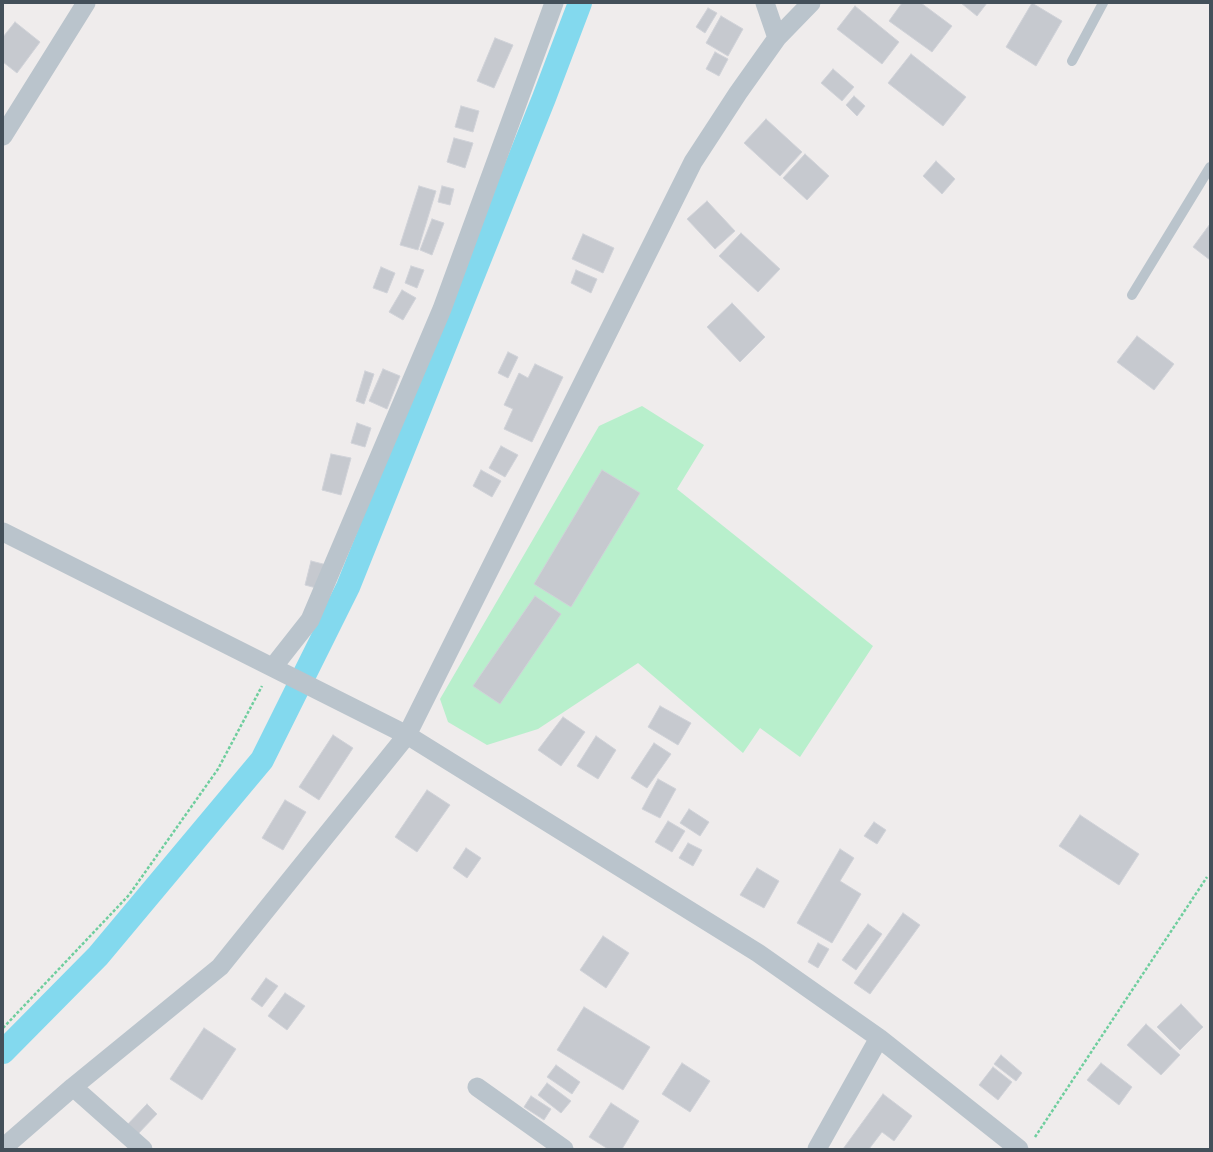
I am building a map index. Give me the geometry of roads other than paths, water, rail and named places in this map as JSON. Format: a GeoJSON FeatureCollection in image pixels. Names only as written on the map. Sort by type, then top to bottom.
{"type":"FeatureCollection","features":[{"type":"Feature","properties":{"kind":"street"},"geometry":{"type":"LineString","coordinates":[[3,136],[86,3]]}},
{"type":"Feature","properties":{"kind":"street"},"geometry":{"type":"LineString","coordinates":[[279,670],[310,620],[436,324],[554,3]]}},
{"type":"Feature","properties":{"kind":"street"},"geometry":{"type":"LineString","coordinates":[[765,3],[777,38]]}},
{"type":"Feature","properties":{"kind":"street"},"geometry":{"type":"LineString","coordinates":[[3,1148],[73,1087],[220,967],[408,735],[693,162],[738,93],[777,38],[811,3]]}},
{"type":"Feature","properties":{"kind":"street"},"geometry":{"type":"LineString","coordinates":[[3,532],[408,735],[758,953],[879,1038],[1025,1146]]}},
{"type":"Feature","properties":{"kind":"street"},"geometry":{"type":"LineString","coordinates":[[817,1149],[879,1038]]}},
{"type":"Feature","properties":{"kind":"street"},"geometry":{"type":"LineString","coordinates":[[73,1087],[143,1149]]}},
{"type":"Feature","properties":{"kind":"street"},"geometry":{"type":"LineString","coordinates":[[477,1087],[564,1149]]}},
{"type":"Feature","properties":{"kind":"lane"},"geometry":{"type":"LineString","coordinates":[[1072,61],[1103,3]]}},
{"type":"Feature","properties":{"kind":"lane"},"geometry":{"type":"LineString","coordinates":[[1132,295],[1210,167]]}},
{"type":"Feature","properties":{"kind":"waterway"},"geometry":{"type":"LineString","coordinates":[[3,1052],[98,956],[262,760],[348,587],[544,98],[580,3]]}}]}
